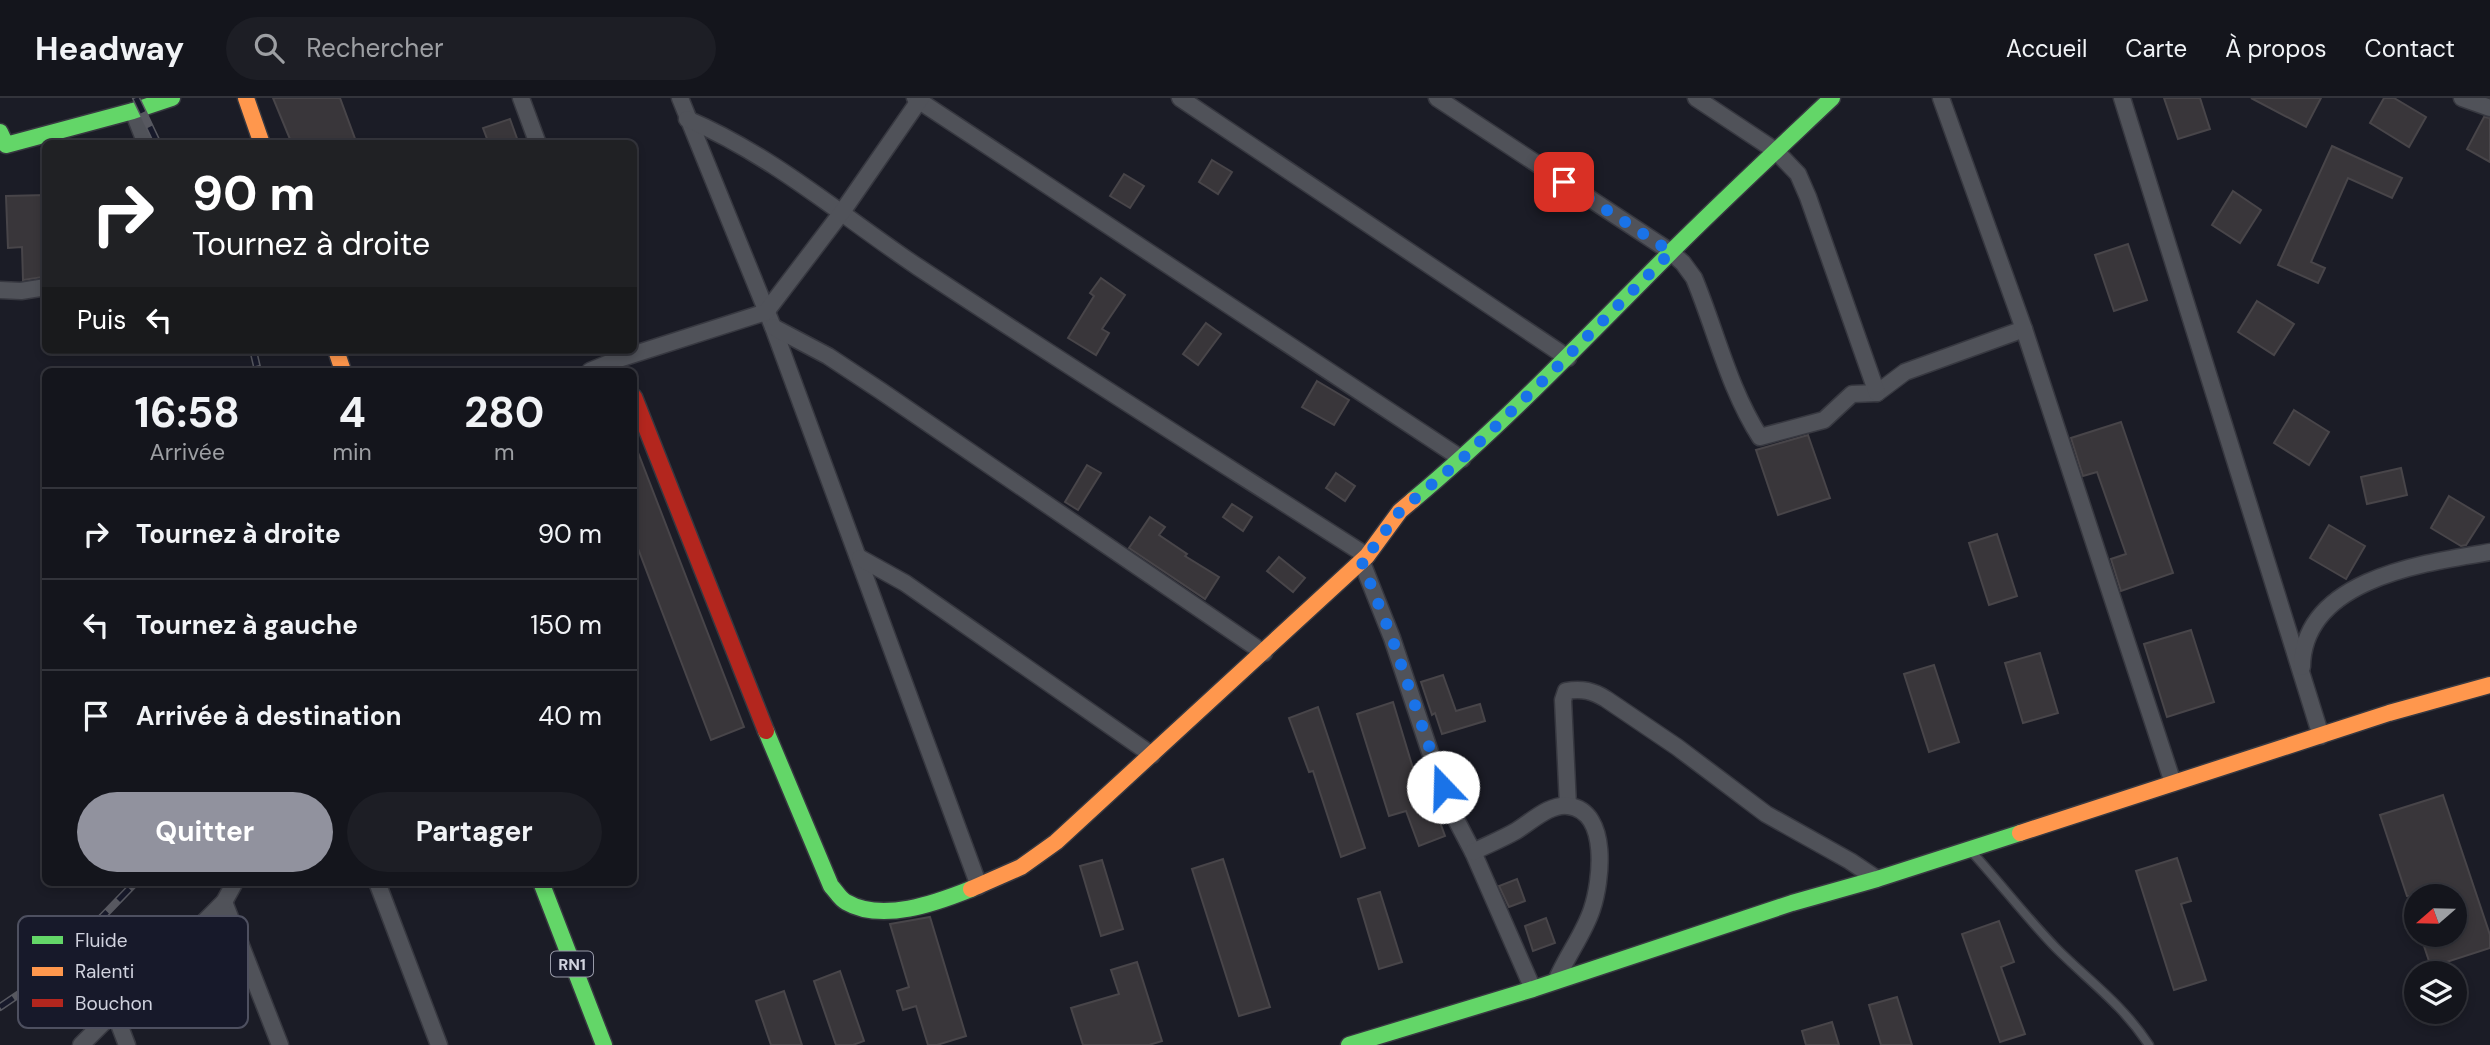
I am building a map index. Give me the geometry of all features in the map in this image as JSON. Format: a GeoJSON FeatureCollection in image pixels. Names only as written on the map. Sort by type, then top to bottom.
{"type":"FeatureCollection","features":[{"type":"Feature","properties":{"kind":"main road"},"geometry":{"type":"LineString","coordinates":[[2,140],[133,111],[172,98]]}},
{"type":"Feature","properties":{"kind":"main road"},"geometry":{"type":"LineString","coordinates":[[246,98],[261,140]]}},
{"type":"Feature","properties":{"kind":"main road"},"geometry":{"type":"LineString","coordinates":[[637,405],[752,696],[831,886],[846,902],[865,909],[897,911],[979,886],[1024,865],[1056,842],[1364,558],[1400,511],[1462,459],[1568,358],[1671,252],[1832,98]]}},
{"type":"Feature","properties":{"kind":"main road"},"geometry":{"type":"LineString","coordinates":[[1349,1045],[1532,989],[1695,933],[1877,879],[2389,713],[2490,685]]}},
{"type":"Feature","properties":{"kind":"main road","name":"RN1"},"geometry":{"type":"LineString","coordinates":[[543,886],[604,1045]]}},
{"type":"Feature","properties":{"kind":"street"},"geometry":{"type":"LineString","coordinates":[[521,98],[537,140]]}},
{"type":"Feature","properties":{"kind":"street"},"geometry":{"type":"LineString","coordinates":[[680,98],[769,319],[860,558],[979,886]]}},
{"type":"Feature","properties":{"kind":"street"},"geometry":{"type":"LineString","coordinates":[[1180,98],[1568,358]]}},
{"type":"Feature","properties":{"kind":"street"},"geometry":{"type":"LineString","coordinates":[[1437,98],[1683,262],[1695,278],[1750,422],[1760,437],[1824,420],[1852,394],[1877,393],[1905,372],[2024,329]]}},
{"type":"Feature","properties":{"kind":"street"},"geometry":{"type":"LineString","coordinates":[[1696,98],[1776,150],[1798,174],[1877,393]]}},
{"type":"Feature","properties":{"kind":"street"},"geometry":{"type":"LineString","coordinates":[[1941,98],[2024,329],[2172,783]]}},
{"type":"Feature","properties":{"kind":"street"},"geometry":{"type":"LineString","coordinates":[[2122,98],[2321,736]]}},
{"type":"Feature","properties":{"kind":"street"},"geometry":{"type":"LineString","coordinates":[[2462,98],[2490,108]]}},
{"type":"Feature","properties":{"kind":"street"},"geometry":{"type":"LineString","coordinates":[[598,368],[769,319],[919,99],[1462,459]]}},
{"type":"Feature","properties":{"kind":"street"},"geometry":{"type":"LineString","coordinates":[[133,111],[144,140]]}},
{"type":"Feature","properties":{"kind":"street"},"geometry":{"type":"LineString","coordinates":[[687,119],[720,133],[750,151],[916,265],[1364,558],[1433,764],[1532,989]]}},
{"type":"Feature","properties":{"kind":"street"},"geometry":{"type":"LineString","coordinates":[[0,290],[21,291],[42,288]]}},
{"type":"Feature","properties":{"kind":"street"},"geometry":{"type":"LineString","coordinates":[[769,319],[881,391],[1264,653]]}},
{"type":"Feature","properties":{"kind":"street"},"geometry":{"type":"LineString","coordinates":[[2302,680],[2302,652],[2314,622],[2329,605],[2351,591],[2417,566],[2490,552]]}},
{"type":"Feature","properties":{"kind":"street"},"geometry":{"type":"LineString","coordinates":[[860,558],[905,583],[1152,755]]}},
{"type":"Feature","properties":{"kind":"street"},"geometry":{"type":"LineString","coordinates":[[1568,806],[1563,700],[1566,691],[1578,689],[1596,693],[1677,747],[1766,814],[1877,879]]}},
{"type":"Feature","properties":{"kind":"street"},"geometry":{"type":"LineString","coordinates":[[1473,852],[1517,831],[1552,809],[1568,806],[1587,814],[1595,829],[1600,861],[1598,886],[1592,911],[1556,981]]}},
{"type":"Feature","properties":{"kind":"street"},"geometry":{"type":"LineString","coordinates":[[210,916],[224,902],[233,886]]}},
{"type":"Feature","properties":{"kind":"street"},"geometry":{"type":"LineString","coordinates":[[379,886],[439,1045]]}},
{"type":"Feature","properties":{"kind":"street"},"geometry":{"type":"LineString","coordinates":[[224,902],[229,916]]}},
{"type":"Feature","properties":{"kind":"street"},"geometry":{"type":"LineString","coordinates":[[248,963],[280,1045]]}},
{"type":"Feature","properties":{"kind":"street"},"geometry":{"type":"LineString","coordinates":[[81,1045],[98,1028]]}},
{"type":"Feature","properties":{"kind":"street"},"geometry":{"type":"LineString","coordinates":[[120,1028],[127,1045]]}},
{"type":"Feature","properties":{"kind":"lane"},"geometry":{"type":"LineString","coordinates":[[1969,849],[2058,950],[2113,1000],[2149,1045]]}},
{"type":"Feature","properties":{"kind":"building"},"geometry":{"type":"Polygon","coordinates":[[[273,98],[340,98],[356,140],[290,140],[273,98]]]}},
{"type":"Feature","properties":{"kind":"building"},"geometry":{"type":"Polygon","coordinates":[[[2164,98],[2200,98],[2210,129],[2178,139],[2164,98]]]}},
{"type":"Feature","properties":{"kind":"building"},"geometry":{"type":"Polygon","coordinates":[[[2251,98],[2321,98],[2306,127],[2251,98]]]}},
{"type":"Feature","properties":{"kind":"building"},"geometry":{"type":"Polygon","coordinates":[[[2384,98],[2394,98],[2426,117],[2409,147],[2370,123],[2384,98]]]}},
{"type":"Feature","properties":{"kind":"building"},"geometry":{"type":"Polygon","coordinates":[[[2484,117],[2490,118],[2490,162],[2467,149],[2484,117]]]}},
{"type":"Feature","properties":{"kind":"building"},"geometry":{"type":"Polygon","coordinates":[[[510,119],[518,140],[488,140],[483,128],[510,119]]]}},
{"type":"Feature","properties":{"kind":"building"},"geometry":{"type":"Polygon","coordinates":[[[2332,146],[2402,178],[2392,198],[2348,178],[2311,262],[2325,268],[2318,283],[2278,265],[2332,146]]]}},
{"type":"Feature","properties":{"kind":"building"},"geometry":{"type":"Polygon","coordinates":[[[1212,160],[1232,172],[1218,194],[1199,182],[1212,160]]]}},
{"type":"Feature","properties":{"kind":"building"},"geometry":{"type":"Polygon","coordinates":[[[1124,174],[1144,186],[1130,208],[1110,196],[1124,174]]]}},
{"type":"Feature","properties":{"kind":"building"},"geometry":{"type":"Polygon","coordinates":[[[2233,191],[2261,210],[2240,243],[2212,225],[2233,191]]]}},
{"type":"Feature","properties":{"kind":"building"},"geometry":{"type":"Polygon","coordinates":[[[42,195],[42,277],[23,280],[22,247],[8,248],[6,196],[42,195]]]}},
{"type":"Feature","properties":{"kind":"building"},"geometry":{"type":"Polygon","coordinates":[[[2128,244],[2147,300],[2114,311],[2095,255],[2128,244]]]}},
{"type":"Feature","properties":{"kind":"building"},"geometry":{"type":"Polygon","coordinates":[[[1101,278],[1125,295],[1102,329],[1109,333],[1096,355],[1068,338],[1094,296],[1090,293],[1101,278]]]}},
{"type":"Feature","properties":{"kind":"building"},"geometry":{"type":"Polygon","coordinates":[[[2257,301],[2294,324],[2274,355],[2238,332],[2257,301]]]}},
{"type":"Feature","properties":{"kind":"building"},"geometry":{"type":"Polygon","coordinates":[[[1206,323],[1221,334],[1198,365],[1183,354],[1206,323]]]}},
{"type":"Feature","properties":{"kind":"building"},"geometry":{"type":"Polygon","coordinates":[[[1317,381],[1349,400],[1334,425],[1302,407],[1317,381]]]}},
{"type":"Feature","properties":{"kind":"building"},"geometry":{"type":"Polygon","coordinates":[[[2294,410],[2329,432],[2309,465],[2274,443],[2294,410]]]}},
{"type":"Feature","properties":{"kind":"building"},"geometry":{"type":"Polygon","coordinates":[[[2121,422],[2173,573],[2121,591],[2111,559],[2126,554],[2097,472],[2083,476],[2071,438],[2121,422]]]}},
{"type":"Feature","properties":{"kind":"building"},"geometry":{"type":"Polygon","coordinates":[[[1808,435],[1830,498],[1778,515],[1756,450],[1808,435]]]}},
{"type":"Feature","properties":{"kind":"building"},"geometry":{"type":"Polygon","coordinates":[[[637,450],[744,727],[711,740],[637,546],[637,450]]]}},
{"type":"Feature","properties":{"kind":"building"},"geometry":{"type":"Polygon","coordinates":[[[1087,465],[1101,473],[1078,510],[1065,502],[1087,465]]]}},
{"type":"Feature","properties":{"kind":"building"},"geometry":{"type":"Polygon","coordinates":[[[2401,468],[2407,495],[2367,504],[2361,477],[2401,468]]]}},
{"type":"Feature","properties":{"kind":"building"},"geometry":{"type":"Polygon","coordinates":[[[1336,473],[1355,486],[1345,501],[1326,488],[1336,473]]]}},
{"type":"Feature","properties":{"kind":"building"},"geometry":{"type":"Polygon","coordinates":[[[2449,496],[2484,517],[2466,545],[2461,546],[2431,528],[2449,496]]]}},
{"type":"Feature","properties":{"kind":"building"},"geometry":{"type":"Polygon","coordinates":[[[1232,504],[1252,517],[1243,531],[1223,517],[1232,504]]]}},
{"type":"Feature","properties":{"kind":"building"},"geometry":{"type":"Polygon","coordinates":[[[1150,517],[1165,527],[1159,535],[1187,554],[1185,556],[1219,577],[1205,599],[1129,548],[1150,517]]]}},
{"type":"Feature","properties":{"kind":"building"},"geometry":{"type":"Polygon","coordinates":[[[2329,525],[2365,546],[2346,579],[2310,558],[2329,525]]]}},
{"type":"Feature","properties":{"kind":"building"},"geometry":{"type":"Polygon","coordinates":[[[1997,534],[2017,596],[1989,605],[1969,543],[1997,534]]]}},
{"type":"Feature","properties":{"kind":"building"},"geometry":{"type":"Polygon","coordinates":[[[1279,557],[1305,578],[1293,592],[1267,571],[1279,557]]]}},
{"type":"Feature","properties":{"kind":"building"},"geometry":{"type":"Polygon","coordinates":[[[2191,630],[2214,702],[2167,717],[2144,644],[2191,630]]]}},
{"type":"Feature","properties":{"kind":"building"},"geometry":{"type":"Polygon","coordinates":[[[2040,653],[2058,713],[2023,723],[2005,663],[2040,653]]]}},
{"type":"Feature","properties":{"kind":"building"},"geometry":{"type":"Polygon","coordinates":[[[1934,665],[1959,742],[1929,752],[1904,674],[1934,665]]]}},
{"type":"Feature","properties":{"kind":"building"},"geometry":{"type":"Polygon","coordinates":[[[1443,675],[1456,711],[1480,704],[1485,721],[1442,734],[1435,713],[1432,715],[1421,682],[1443,675]]]}},
{"type":"Feature","properties":{"kind":"building"},"geometry":{"type":"Polygon","coordinates":[[[1393,702],[1428,818],[1437,814],[1445,836],[1419,846],[1406,811],[1389,816],[1357,714],[1393,702]]]}},
{"type":"Feature","properties":{"kind":"building"},"geometry":{"type":"Polygon","coordinates":[[[1318,707],[1365,848],[1341,857],[1313,771],[1309,772],[1289,718],[1318,707]]]}},
{"type":"Feature","properties":{"kind":"building"},"geometry":{"type":"Polygon","coordinates":[[[2443,795],[2490,935],[2490,948],[2450,961],[2429,961],[2424,947],[2468,947],[2468,884],[2404,884],[2404,887],[2380,815],[2443,795]]]}},
{"type":"Feature","properties":{"kind":"building"},"geometry":{"type":"Polygon","coordinates":[[[2177,858],[2191,901],[2181,904],[2206,980],[2174,990],[2136,871],[2177,858]]]}},
{"type":"Feature","properties":{"kind":"building"},"geometry":{"type":"Polygon","coordinates":[[[1223,859],[1270,1007],[1239,1016],[1192,869],[1223,859]]]}},
{"type":"Feature","properties":{"kind":"building"},"geometry":{"type":"Polygon","coordinates":[[[1102,860],[1123,929],[1101,936],[1080,866],[1102,860]]]}},
{"type":"Feature","properties":{"kind":"building"},"geometry":{"type":"Polygon","coordinates":[[[1517,879],[1525,901],[1509,907],[1499,886],[1517,879]]]}},
{"type":"Feature","properties":{"kind":"building"},"geometry":{"type":"Polygon","coordinates":[[[1380,892],[1402,962],[1379,969],[1358,899],[1380,892]]]}},
{"type":"Feature","properties":{"kind":"building"},"geometry":{"type":"Polygon","coordinates":[[[930,917],[966,1036],[937,1045],[928,1045],[916,1006],[903,1010],[897,991],[909,987],[890,924],[930,917]]]}},
{"type":"Feature","properties":{"kind":"building"},"geometry":{"type":"Polygon","coordinates":[[[1546,918],[1555,943],[1533,951],[1525,926],[1546,918]]]}},
{"type":"Feature","properties":{"kind":"building"},"geometry":{"type":"Polygon","coordinates":[[[1999,921],[2014,962],[2001,967],[2025,1034],[2000,1042],[1962,934],[1999,921]]]}},
{"type":"Feature","properties":{"kind":"building"},"geometry":{"type":"Polygon","coordinates":[[[1137,962],[1162,1041],[1149,1045],[1083,1045],[1071,1008],[1119,994],[1111,970],[1137,962]]]}},
{"type":"Feature","properties":{"kind":"building"},"geometry":{"type":"Polygon","coordinates":[[[840,971],[864,1041],[853,1045],[836,1045],[814,981],[840,971]]]}},
{"type":"Feature","properties":{"kind":"building"},"geometry":{"type":"Polygon","coordinates":[[[784,991],[802,1045],[771,1045],[756,1001],[784,991]]]}},
{"type":"Feature","properties":{"kind":"building"},"geometry":{"type":"Polygon","coordinates":[[[1897,997],[1912,1045],[1881,1045],[1869,1005],[1897,997]]]}},
{"type":"Feature","properties":{"kind":"building"},"geometry":{"type":"Polygon","coordinates":[[[1832,1022],[1839,1045],[1806,1045],[1802,1031],[1832,1022]]]}},
{"type":"Feature","properties":{"kind":"railway"},"geometry":{"type":"LineString","coordinates":[[136,98],[156,140]]}},
{"type":"Feature","properties":{"kind":"railway"},"geometry":{"type":"LineString","coordinates":[[254,354],[257,368]]}},
{"type":"Feature","properties":{"kind":"railway"},"geometry":{"type":"LineString","coordinates":[[103,916],[132,886]]}},
{"type":"Feature","properties":{"kind":"railway"},"geometry":{"type":"LineString","coordinates":[[0,1007],[18,995]]}},
{"type":"Feature","properties":{"kind":"traffic: fast"},"geometry":{"type":"LineString","coordinates":[[0,132],[6,145],[172,98]]}},
{"type":"Feature","properties":{"kind":"traffic: fast"},"geometry":{"type":"LineString","coordinates":[[1413,500],[1513,410],[1690,233],[1832,98]]}},
{"type":"Feature","properties":{"kind":"traffic: fast"},"geometry":{"type":"LineString","coordinates":[[766,731],[831,886],[844,901],[860,908],[892,911],[926,905],[971,889]]}},
{"type":"Feature","properties":{"kind":"traffic: fast"},"geometry":{"type":"LineString","coordinates":[[1349,1045],[2020,833]]}},
{"type":"Feature","properties":{"kind":"traffic: fast"},"geometry":{"type":"LineString","coordinates":[[543,886],[604,1045]]}},
{"type":"Feature","properties":{"kind":"traffic: slow"},"geometry":{"type":"LineString","coordinates":[[246,98],[261,140]]}},
{"type":"Feature","properties":{"kind":"traffic: slow"},"geometry":{"type":"LineString","coordinates":[[337,354],[342,368]]}},
{"type":"Feature","properties":{"kind":"traffic: slow"},"geometry":{"type":"LineString","coordinates":[[971,889],[1021,867],[1056,842],[1367,556],[1400,511],[1413,500]]}},
{"type":"Feature","properties":{"kind":"traffic: slow"},"geometry":{"type":"LineString","coordinates":[[2020,833],[2389,713],[2490,685]]}},
{"type":"Feature","properties":{"kind":"traffic: jam"},"geometry":{"type":"LineString","coordinates":[[637,405],[766,731]]}},
{"type":"Feature","properties":{"kind":"route"},"geometry":{"type":"LineString","coordinates":[[1443,787],[1392,638],[1361,560],[1367,556],[1400,511],[1462,459],[1568,358],[1671,252],[1564,182]]}}]}
